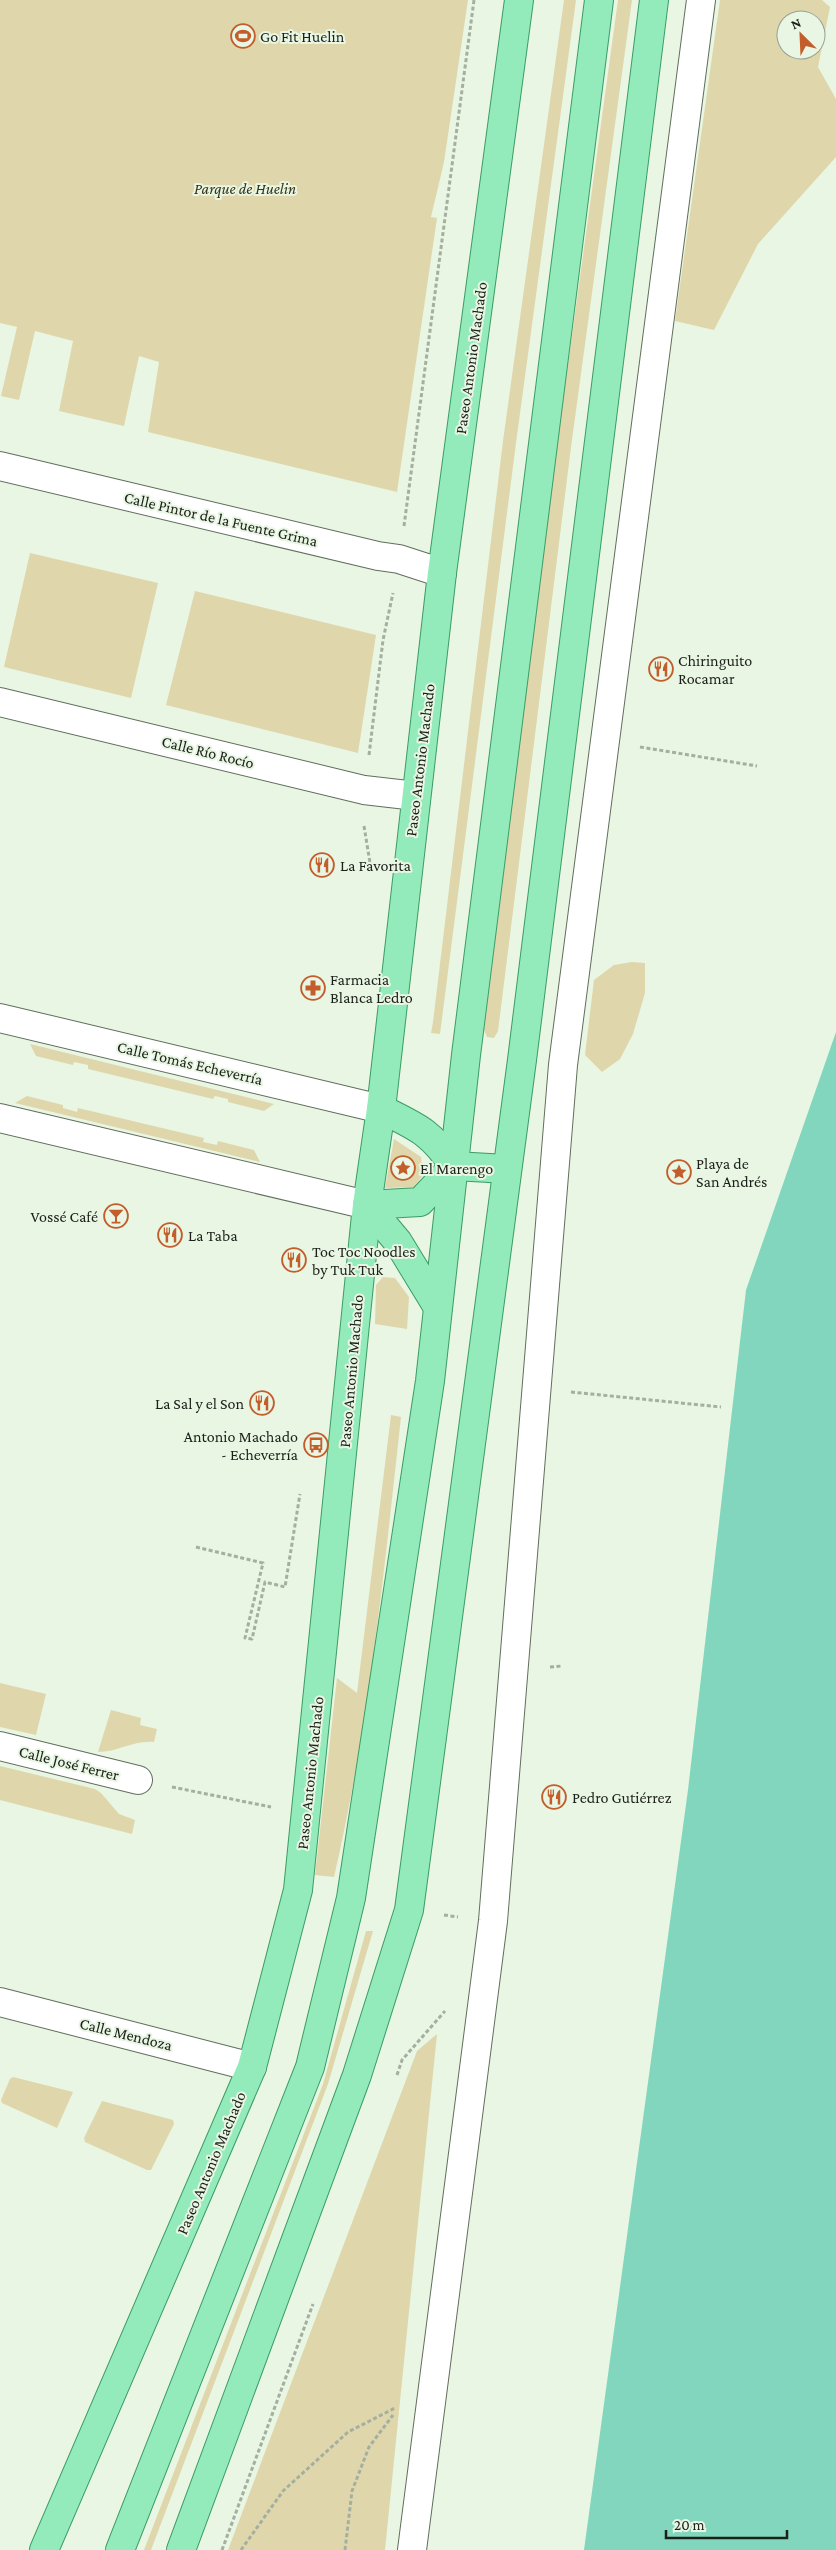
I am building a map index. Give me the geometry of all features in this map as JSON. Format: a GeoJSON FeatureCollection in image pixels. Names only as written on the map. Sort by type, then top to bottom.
{"type":"FeatureCollection","features":[{"type":"Feature","properties":{"kind":"main road","name":"Paseo Antonio Machado"},"geometry":{"type":"LineString","coordinates":[[44,2550],[252,2066],[298,1890],[366,1205],[381,1109],[442,573],[519,0]]}},
{"type":"Feature","properties":{"kind":"main road"},"geometry":{"type":"LineString","coordinates":[[120,2550],[310,2067],[351,1898],[430,1381],[470,1025],[599,0]]}},
{"type":"Feature","properties":{"kind":"main road"},"geometry":{"type":"LineString","coordinates":[[180,2550],[357,2075],[409,1910],[507,1170],[654,0]]}},
{"type":"Feature","properties":{"kind":"main road"},"geometry":{"type":"LineString","coordinates":[[381,1109],[424,1130],[441,1146],[454,1166]]}},
{"type":"Feature","properties":{"kind":"main road"},"geometry":{"type":"LineString","coordinates":[[454,1166],[507,1170]]}},
{"type":"Feature","properties":{"kind":"main road"},"geometry":{"type":"LineString","coordinates":[[366,1205],[420,1202],[454,1166]]}},
{"type":"Feature","properties":{"kind":"main road"},"geometry":{"type":"LineString","coordinates":[[366,1205],[398,1242],[438,1306]]}},
{"type":"Feature","properties":{"kind":"street"},"geometry":{"type":"LineString","coordinates":[[412,2550],[493,1921],[563,1065],[701,0]]}},
{"type":"Feature","properties":{"kind":"street","name":"Calle Pintor de la Fuente Grima"},"geometry":{"type":"LineString","coordinates":[[0,466],[378,556],[399,559],[442,573]]}},
{"type":"Feature","properties":{"kind":"street","name":"Calle Río Rocío"},"geometry":{"type":"LineString","coordinates":[[0,702],[364,790],[416,796]]}},
{"type":"Feature","properties":{"kind":"street","name":"Calle Tomás Echeverría"},"geometry":{"type":"LineString","coordinates":[[0,1018],[381,1109]]}},
{"type":"Feature","properties":{"kind":"street"},"geometry":{"type":"LineString","coordinates":[[0,1118],[366,1205]]}},
{"type":"Feature","properties":{"kind":"street","name":"Calle José Ferrer"},"geometry":{"type":"LineString","coordinates":[[0,1746],[138,1780]]}},
{"type":"Feature","properties":{"kind":"street","name":"Calle Mendoza"},"geometry":{"type":"LineString","coordinates":[[0,2002],[252,2066]]}},
{"type":"Feature","properties":{"kind":"path"},"geometry":{"type":"LineString","coordinates":[[630,745],[757,766]]}},
{"type":"Feature","properties":{"kind":"path"},"geometry":{"type":"LineString","coordinates":[[537,1397],[563,1401],[565,1392],[721,1407]]}},
{"type":"Feature","properties":{"kind":"path"},"geometry":{"type":"LineString","coordinates":[[196,1547],[263,1562],[245,1638],[252,1639],[265,1582],[286,1587]]}},
{"type":"Feature","properties":{"kind":"path"},"geometry":{"type":"LineString","coordinates":[[204,1794],[258,1804]]}},
{"type":"Feature","properties":{"kind":"path"},"geometry":{"type":"LineString","coordinates":[[241,2550],[283,2490],[348,2432],[400,2406],[368,2447],[352,2491],[345,2550]]}},
{"type":"Feature","properties":{"kind":"green space","name":"Parque de Huelin"},"geometry":{"type":"Polygon","coordinates":[[[0,0],[468,0],[444,162],[431,217],[437,218],[397,492],[148,432],[159,362],[139,356],[124,426],[59,411],[73,341],[35,331],[19,400],[1,396],[17,327],[0,323],[0,0]]]}},
{"type":"Feature","properties":{"kind":"green space"},"geometry":{"type":"Polygon","coordinates":[[[564,0],[576,0],[516,443],[440,1034],[431,1033],[503,441],[564,0]]]}},
{"type":"Feature","properties":{"kind":"green space"},"geometry":{"type":"Polygon","coordinates":[[[618,0],[632,0],[571,447],[498,1031],[494,1038],[487,1037],[484,1030],[557,445],[618,0]]]}},
{"type":"Feature","properties":{"kind":"green space"},"geometry":{"type":"Polygon","coordinates":[[[720,0],[822,0],[830,7],[826,27],[826,10],[776,10],[776,60],[819,60],[818,67],[836,99],[836,157],[758,244],[714,330],[675,321],[720,0]]]}},
{"type":"Feature","properties":{"kind":"green space"},"geometry":{"type":"Polygon","coordinates":[[[30,553],[158,583],[131,698],[4,667],[30,553]]]}},
{"type":"Feature","properties":{"kind":"green space"},"geometry":{"type":"Polygon","coordinates":[[[195,591],[376,635],[358,753],[166,705],[195,591]]]}},
{"type":"Feature","properties":{"kind":"green space"},"geometry":{"type":"Polygon","coordinates":[[[632,962],[645,963],[645,993],[633,1034],[620,1059],[602,1072],[585,1055],[594,980],[614,965],[632,962]]]}},
{"type":"Feature","properties":{"kind":"green space"},"geometry":{"type":"Polygon","coordinates":[[[30,1044],[274,1104],[264,1111],[228,1102],[228,1099],[215,1096],[213,1099],[88,1069],[88,1065],[74,1062],[73,1065],[36,1056],[30,1044]]]}},
{"type":"Feature","properties":{"kind":"green space"},"geometry":{"type":"Polygon","coordinates":[[[27,1096],[63,1105],[63,1108],[77,1112],[78,1108],[204,1138],[203,1142],[217,1145],[218,1141],[254,1150],[260,1162],[15,1103],[27,1096]]]}},
{"type":"Feature","properties":{"kind":"green space"},"geometry":{"type":"Polygon","coordinates":[[[394,1139],[421,1157],[423,1175],[414,1187],[385,1188],[394,1139]]]}},
{"type":"Feature","properties":{"kind":"green space"},"geometry":{"type":"Polygon","coordinates":[[[383,1277],[395,1278],[409,1297],[407,1329],[375,1324],[376,1285],[383,1277]]]}},
{"type":"Feature","properties":{"kind":"green space"},"geometry":{"type":"Polygon","coordinates":[[[391,1415],[401,1417],[374,1648],[357,1763],[334,1877],[315,1875],[337,1678],[357,1693],[391,1415]]]}},
{"type":"Feature","properties":{"kind":"green space"},"geometry":{"type":"Polygon","coordinates":[[[0,1683],[46,1694],[36,1735],[0,1727],[0,1683]]]}},
{"type":"Feature","properties":{"kind":"green space"},"geometry":{"type":"Polygon","coordinates":[[[111,1710],[141,1718],[140,1725],[157,1729],[154,1742],[98,1752],[111,1710]]]}},
{"type":"Feature","properties":{"kind":"green space"},"geometry":{"type":"Polygon","coordinates":[[[0,1766],[95,1789],[101,1793],[119,1814],[135,1820],[132,1834],[0,1800],[0,1766]]]}},
{"type":"Feature","properties":{"kind":"green space"},"geometry":{"type":"Polygon","coordinates":[[[366,1931],[373,1931],[328,2084],[151,2550],[144,2550],[323,2084],[366,1931]]]}},
{"type":"Feature","properties":{"kind":"green space"},"geometry":{"type":"Polygon","coordinates":[[[437,2034],[385,2550],[228,2550],[417,2051],[437,2034]]]}},
{"type":"Feature","properties":{"kind":"green space"},"geometry":{"type":"Polygon","coordinates":[[[13,2077],[73,2092],[57,2128],[2,2103],[1,2100],[10,2079],[13,2077]]]}},
{"type":"Feature","properties":{"kind":"green space"},"geometry":{"type":"Polygon","coordinates":[[[102,2101],[173,2120],[174,2124],[151,2170],[147,2170],[85,2142],[84,2138],[102,2101]]]}},
{"type":"Feature","properties":{"kind":"water"},"geometry":{"type":"Polygon","coordinates":[[[836,1032],[836,2550],[584,2550],[688,1790],[746,1290],[836,1032]]]}},
{"type":"Feature","properties":{"kind":"place","name":"Go Fit Huelin"},"geometry":{"type":"Point","coordinates":[243,36]}},
{"type":"Feature","properties":{"kind":"place","name":"Chiringuito Rocamar"},"geometry":{"type":"Point","coordinates":[661,669]}},
{"type":"Feature","properties":{"kind":"place","name":"La Favorita"},"geometry":{"type":"Point","coordinates":[322,865]}},
{"type":"Feature","properties":{"kind":"place","name":"Farmacia Blanca Ledro"},"geometry":{"type":"Point","coordinates":[313,988]}},
{"type":"Feature","properties":{"kind":"place","name":"El Marengo"},"geometry":{"type":"Point","coordinates":[403,1168]}},
{"type":"Feature","properties":{"kind":"place","name":"Playa de San Andrés"},"geometry":{"type":"Point","coordinates":[679,1172]}},
{"type":"Feature","properties":{"kind":"place","name":"Vossé Café"},"geometry":{"type":"Point","coordinates":[116,1216]}},
{"type":"Feature","properties":{"kind":"place","name":"La Taba"},"geometry":{"type":"Point","coordinates":[170,1235]}},
{"type":"Feature","properties":{"kind":"place","name":"Toc Toc Noodles by Tuk Tuk"},"geometry":{"type":"Point","coordinates":[294,1260]}},
{"type":"Feature","properties":{"kind":"place","name":"La Sal y el Son"},"geometry":{"type":"Point","coordinates":[262,1403]}},
{"type":"Feature","properties":{"kind":"place","name":"Antonio Machado - Echeverría"},"geometry":{"type":"Point","coordinates":[316,1445]}},
{"type":"Feature","properties":{"kind":"place","name":"Pedro Gutiérrez"},"geometry":{"type":"Point","coordinates":[554,1797]}}]}
